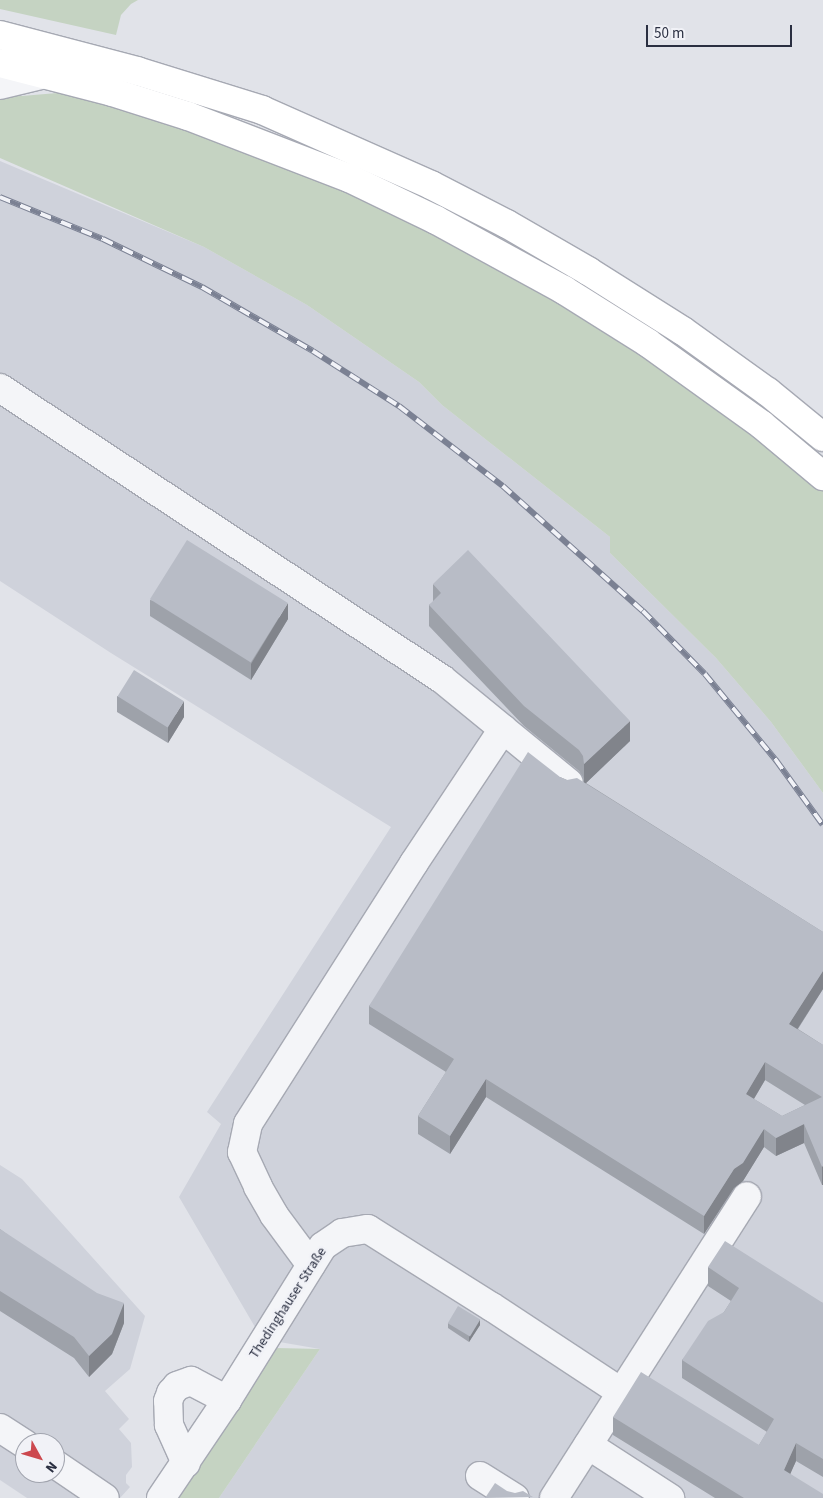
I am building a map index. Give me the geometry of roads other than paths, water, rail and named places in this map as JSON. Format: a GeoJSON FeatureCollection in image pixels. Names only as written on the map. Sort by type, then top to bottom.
{"type":"FeatureCollection","features":[{"type":"Feature","properties":{"kind":"main road"},"geometry":{"type":"LineString","coordinates":[[0,35],[137,71],[262,110],[431,185],[507,224],[588,271],[683,331],[768,392],[823,437]]}},
{"type":"Feature","properties":{"kind":"main road"},"geometry":{"type":"LineString","coordinates":[[0,63],[45,74],[178,113],[259,142],[349,178],[444,224],[564,290],[648,343],[762,425],[823,476]]}},
{"type":"Feature","properties":{"kind":"lane"},"geometry":{"type":"LineString","coordinates":[[0,85],[45,74]]}},
{"type":"Feature","properties":{"kind":"lane"},"geometry":{"type":"LineString","coordinates":[[0,388],[442,679],[569,783]]}},
{"type":"Feature","properties":{"kind":"lane"},"geometry":{"type":"LineString","coordinates":[[311,1265],[274,1215],[258,1187],[242,1152],[248,1124],[414,863],[503,729]]}},
{"type":"Feature","properties":{"kind":"lane"},"geometry":{"type":"LineString","coordinates":[[554,1498],[747,1196]]}},
{"type":"Feature","properties":{"kind":"lane","name":"Thedinghauser Straße"},"geometry":{"type":"LineString","coordinates":[[161,1498],[227,1400],[323,1246],[342,1233],[368,1229],[492,1307],[621,1392]]}},
{"type":"Feature","properties":{"kind":"lane"},"geometry":{"type":"LineString","coordinates":[[186,1463],[169,1425],[168,1400],[171,1393],[177,1386],[191,1381],[227,1400]]}},
{"type":"Feature","properties":{"kind":"lane"},"geometry":{"type":"LineString","coordinates":[[0,1428],[15,1438]]}},
{"type":"Feature","properties":{"kind":"lane"},"geometry":{"type":"LineString","coordinates":[[588,1445],[670,1498]]}},
{"type":"Feature","properties":{"kind":"lane"},"geometry":{"type":"LineString","coordinates":[[65,1471],[105,1498]]}},
{"type":"Feature","properties":{"kind":"lane"},"geometry":{"type":"LineString","coordinates":[[480,1476],[515,1498]]}},
{"type":"Feature","properties":{"kind":"railway"},"geometry":{"type":"LineString","coordinates":[[0,197],[103,239],[202,287],[313,351],[399,406],[503,486],[643,611],[705,674],[776,760],[823,825]]}}]}
